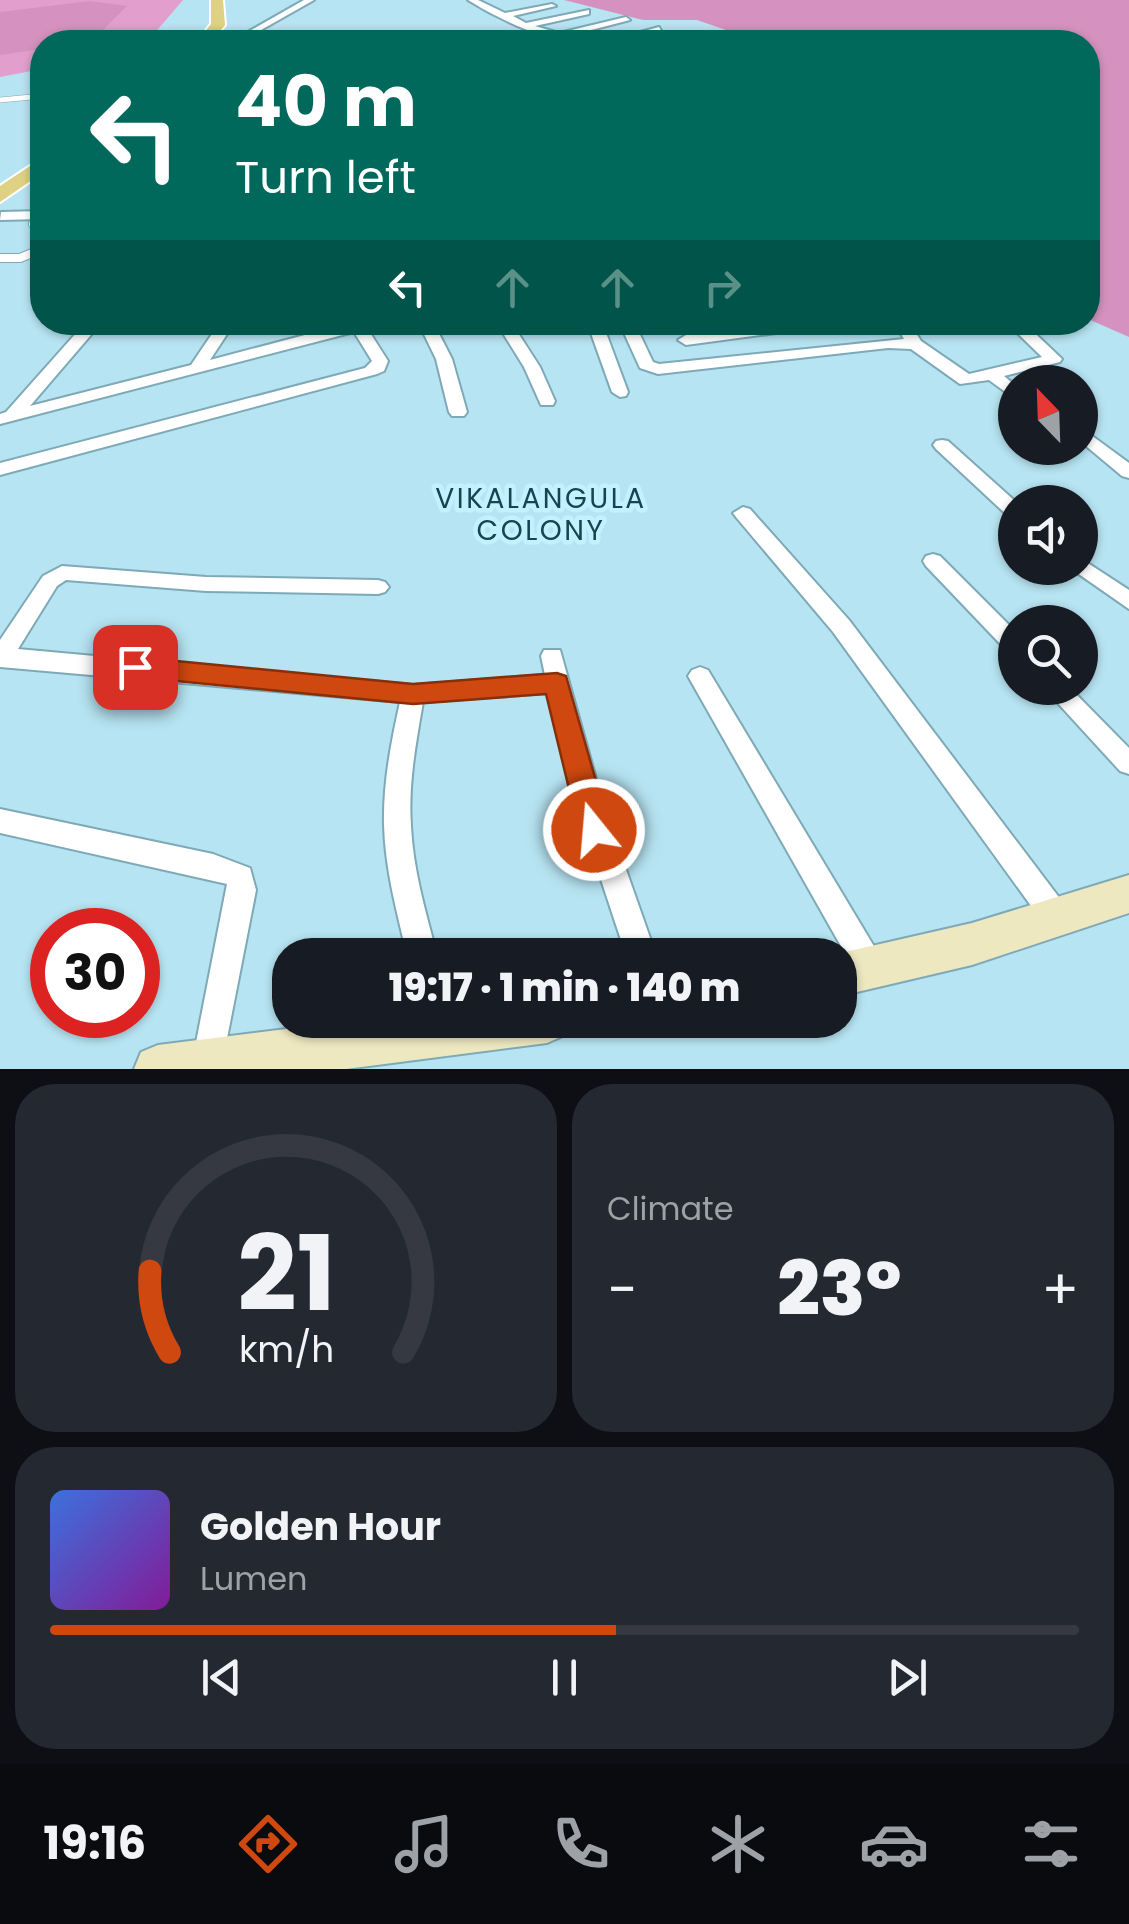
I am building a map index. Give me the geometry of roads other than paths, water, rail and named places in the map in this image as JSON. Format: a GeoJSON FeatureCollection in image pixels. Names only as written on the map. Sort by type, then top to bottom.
{"type":"FeatureCollection","features":[{"type":"Feature","properties":{"kind":"main road"},"geometry":{"type":"LineString","coordinates":[[214,30],[218,26],[217,0]]}},
{"type":"Feature","properties":{"kind":"main road"},"geometry":{"type":"LineString","coordinates":[[0,196],[30,173]]}},
{"type":"Feature","properties":{"kind":"main road"},"geometry":{"type":"LineString","coordinates":[[0,216],[30,194]]}},
{"type":"Feature","properties":{"kind":"street"},"geometry":{"type":"LineString","coordinates":[[256,30],[310,0]]}},
{"type":"Feature","properties":{"kind":"street"},"geometry":{"type":"LineString","coordinates":[[472,0],[539,30]]}},
{"type":"Feature","properties":{"kind":"street"},"geometry":{"type":"LineString","coordinates":[[502,16],[552,6]]}},
{"type":"Feature","properties":{"kind":"street"},"geometry":{"type":"LineString","coordinates":[[526,26],[586,12]]}},
{"type":"Feature","properties":{"kind":"street"},"geometry":{"type":"LineString","coordinates":[[584,30],[626,20]]}},
{"type":"Feature","properties":{"kind":"street"},"geometry":{"type":"LineString","coordinates":[[0,216],[30,215]]}},
{"type":"Feature","properties":{"kind":"street"},"geometry":{"type":"LineString","coordinates":[[6,418],[83,335]]}},
{"type":"Feature","properties":{"kind":"street"},"geometry":{"type":"LineString","coordinates":[[195,370],[219,335]]}},
{"type":"Feature","properties":{"kind":"street"},"geometry":{"type":"LineString","coordinates":[[6,418],[328,335]]}},
{"type":"Feature","properties":{"kind":"street"},"geometry":{"type":"LineString","coordinates":[[0,470],[378,368],[380,360],[370,335]]}},
{"type":"Feature","properties":{"kind":"street"},"geometry":{"type":"LineString","coordinates":[[432,335],[444,360],[458,412]]}},
{"type":"Feature","properties":{"kind":"street"},"geometry":{"type":"LineString","coordinates":[[511,335],[547,401]]}},
{"type":"Feature","properties":{"kind":"street"},"geometry":{"type":"LineString","coordinates":[[599,335],[620,392]]}},
{"type":"Feature","properties":{"kind":"street"},"geometry":{"type":"LineString","coordinates":[[633,335],[650,368],[888,343],[915,344]]}},
{"type":"Feature","properties":{"kind":"street"},"geometry":{"type":"LineString","coordinates":[[683,335],[702,364]]}},
{"type":"Feature","properties":{"kind":"street"},"geometry":{"type":"LineString","coordinates":[[686,340],[724,335]]}},
{"type":"Feature","properties":{"kind":"street"},"geometry":{"type":"LineString","coordinates":[[909,335],[915,344],[966,380],[1054,359],[1027,335]]}},
{"type":"Feature","properties":{"kind":"street"},"geometry":{"type":"LineString","coordinates":[[992,374],[998,379]]}},
{"type":"Feature","properties":{"kind":"street"},"geometry":{"type":"LineString","coordinates":[[942,444],[998,496]]}},
{"type":"Feature","properties":{"kind":"street"},"geometry":{"type":"LineString","coordinates":[[1098,447],[1129,472]]}},
{"type":"Feature","properties":{"kind":"street"},"geometry":{"type":"LineString","coordinates":[[743,513],[841,626],[1056,918]]}},
{"type":"Feature","properties":{"kind":"street"},"geometry":{"type":"LineString","coordinates":[[933,561],[998,628]]}},
{"type":"Feature","properties":{"kind":"street"},"geometry":{"type":"LineString","coordinates":[[378,587],[206,584],[62,573],[50,581],[1,657],[413,694],[557,683]]}},
{"type":"Feature","properties":{"kind":"street"},"geometry":{"type":"LineString","coordinates":[[1098,579],[1129,602]]}},
{"type":"Feature","properties":{"kind":"street"},"geometry":{"type":"LineString","coordinates":[[552,656],[594,830],[635,938]]}},
{"type":"Feature","properties":{"kind":"street"},"geometry":{"type":"LineString","coordinates":[[700,676],[838,938]]}},
{"type":"Feature","properties":{"kind":"street"},"geometry":{"type":"LineString","coordinates":[[413,694],[400,762],[397,812],[403,871],[418,938]]}},
{"type":"Feature","properties":{"kind":"street"},"geometry":{"type":"LineString","coordinates":[[1072,705],[1129,764]]}},
{"type":"Feature","properties":{"kind":"street"},"geometry":{"type":"LineString","coordinates":[[0,821],[110,841],[161,857],[230,870],[240,877],[242,890],[208,1063]]}},
{"type":"Feature","properties":{"kind":"street"},"geometry":{"type":"LineString","coordinates":[[857,971],[972,944],[1129,894]]}},
{"type":"Feature","properties":{"kind":"street"},"geometry":{"type":"LineString","coordinates":[[158,1069],[368,1038]]}},
{"type":"Feature","properties":{"kind":"lane"},"geometry":{"type":"LineString","coordinates":[[0,100],[30,97]]}},
{"type":"Feature","properties":{"kind":"lane"},"geometry":{"type":"LineString","coordinates":[[0,258],[30,254]]}},
{"type":"Feature","properties":{"kind":"district","name":"VIKALANGULA COLONY"},"geometry":{"type":"Point","coordinates":[541,514]}}]}
